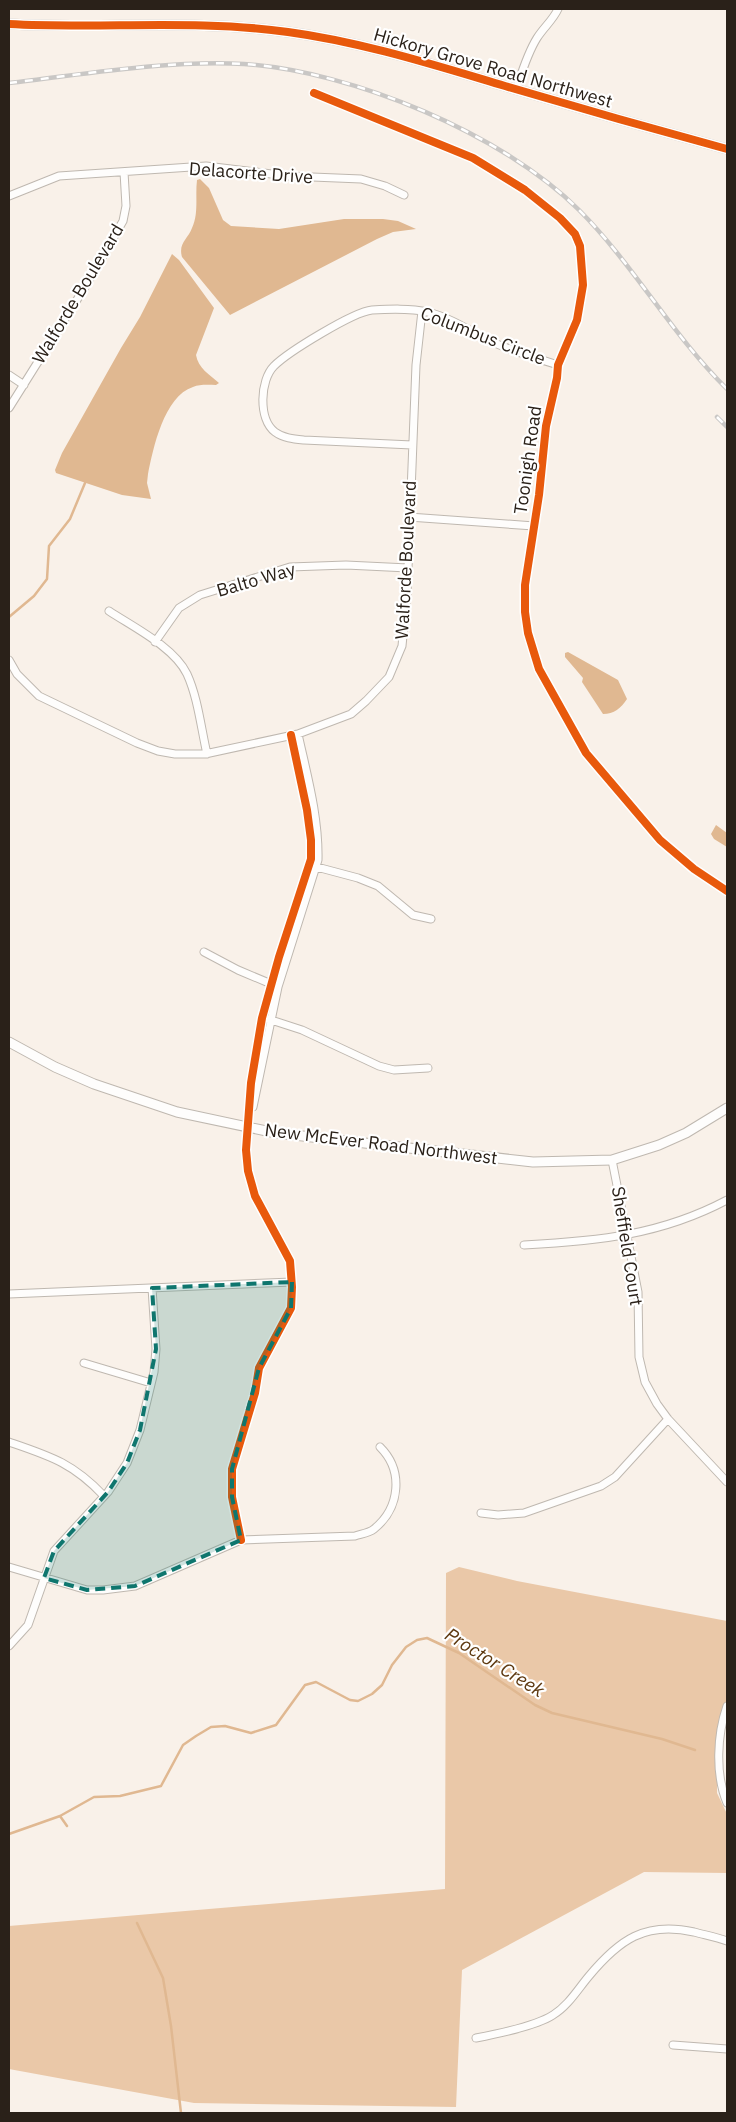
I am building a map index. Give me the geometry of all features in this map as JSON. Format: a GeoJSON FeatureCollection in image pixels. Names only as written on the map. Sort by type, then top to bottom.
{"type":"FeatureCollection","features":[{"type":"Feature","properties":{"kind":"street"},"geometry":{"type":"LineString","coordinates":[[516,90],[524,65],[538,37],[553,19],[558,9]]}},
{"type":"Feature","properties":{"kind":"street","name":"Hickory Grove Road Northwest"},"geometry":{"type":"LineString","coordinates":[[9,24],[77,26],[196,25],[263,29],[332,40],[405,57],[727,149]]}},
{"type":"Feature","properties":{"kind":"street","name":"Toonigh Road"},"geometry":{"type":"LineString","coordinates":[[314,92],[473,158],[525,190],[560,218],[574,234],[580,246],[583,285],[577,320],[558,365],[546,426],[525,585],[525,612],[528,633],[539,669],[586,753],[660,840],[694,869],[727,891]]}},
{"type":"Feature","properties":{"kind":"street","name":"Delacorte Drive"},"geometry":{"type":"LineString","coordinates":[[9,196],[59,176],[206,166],[288,176],[361,180],[385,186],[404,195]]}},
{"type":"Feature","properties":{"kind":"street","name":"Walforde Boulevard"},"geometry":{"type":"LineString","coordinates":[[9,408],[85,287],[122,220],[126,206],[124,172]]}},
{"type":"Feature","properties":{"kind":"street","name":"Columbus Circle"},"geometry":{"type":"LineString","coordinates":[[412,445],[289,438],[274,432],[263,412],[268,374],[274,366],[321,333],[369,310],[409,309],[422,311],[458,324],[526,355],[558,365]]}},
{"type":"Feature","properties":{"kind":"street","name":"Walforde Boulevard"},"geometry":{"type":"LineString","coordinates":[[9,660],[17,674],[39,696],[137,743],[158,751],[175,754],[207,754],[294,735],[351,714],[389,677],[402,646],[408,568],[416,365],[422,311]]}},
{"type":"Feature","properties":{"kind":"street"},"geometry":{"type":"LineString","coordinates":[[9,374],[24,385]]}},
{"type":"Feature","properties":{"kind":"street"},"geometry":{"type":"LineString","coordinates":[[409,517],[534,526]]}},
{"type":"Feature","properties":{"kind":"street","name":"Balto Way"},"geometry":{"type":"LineString","coordinates":[[156,642],[180,608],[200,595],[290,567],[346,564],[408,568]]}},
{"type":"Feature","properties":{"kind":"street"},"geometry":{"type":"LineString","coordinates":[[109,611],[172,654],[187,673],[207,754]]}},
{"type":"Feature","properties":{"kind":"street"},"geometry":{"type":"LineString","coordinates":[[241,1540],[232,1497],[232,1469],[255,1393],[259,1368],[291,1308],[292,1282],[290,1261],[255,1196],[248,1171],[246,1150],[250,1083],[262,1018],[275,985],[313,867],[319,839],[294,735]]}},
{"type":"Feature","properties":{"kind":"street"},"geometry":{"type":"LineString","coordinates":[[313,867],[358,878],[378,886],[413,915],[431,919]]}},
{"type":"Feature","properties":{"kind":"street"},"geometry":{"type":"LineString","coordinates":[[204,952],[238,970],[275,985]]}},
{"type":"Feature","properties":{"kind":"street"},"geometry":{"type":"LineString","coordinates":[[248,1127],[271,1020],[275,985]]}},
{"type":"Feature","properties":{"kind":"street"},"geometry":{"type":"LineString","coordinates":[[262,1018],[302,1030],[379,1066],[394,1070],[428,1068]]}},
{"type":"Feature","properties":{"kind":"street","name":"New McEver Road Northwest"},"geometry":{"type":"LineString","coordinates":[[9,1042],[55,1067],[94,1084],[177,1112],[276,1133],[533,1162],[612,1160],[659,1145],[686,1133],[727,1108]]}},
{"type":"Feature","properties":{"kind":"street","name":"Sheffield Court"},"geometry":{"type":"LineString","coordinates":[[612,1160],[638,1292],[639,1357],[645,1382],[668,1419],[727,1482]]}},
{"type":"Feature","properties":{"kind":"street"},"geometry":{"type":"LineString","coordinates":[[524,1245],[580,1242],[626,1236],[666,1226],[727,1200]]}},
{"type":"Feature","properties":{"kind":"street"},"geometry":{"type":"LineString","coordinates":[[9,1294],[292,1282]]}},
{"type":"Feature","properties":{"kind":"street"},"geometry":{"type":"LineString","coordinates":[[9,1646],[28,1625],[54,1551],[104,1496],[127,1463],[140,1430],[151,1383],[156,1349],[152,1288]]}},
{"type":"Feature","properties":{"kind":"street"},"geometry":{"type":"LineString","coordinates":[[84,1363],[151,1383]]}},
{"type":"Feature","properties":{"kind":"street"},"geometry":{"type":"LineString","coordinates":[[480,1513],[498,1515],[523,1513],[601,1486],[615,1476],[668,1419]]}},
{"type":"Feature","properties":{"kind":"street"},"geometry":{"type":"LineString","coordinates":[[9,1442],[54,1458],[87,1478],[104,1496]]}},
{"type":"Feature","properties":{"kind":"street"},"geometry":{"type":"LineString","coordinates":[[9,1566],[87,1590],[103,1590],[135,1586],[241,1540],[355,1536],[372,1530],[387,1516],[393,1502],[397,1481],[389,1456],[380,1447]]}},
{"type":"Feature","properties":{"kind":"street"},"geometry":{"type":"LineString","coordinates":[[727,1706],[719,1751],[721,1781],[727,1803]]}},
{"type":"Feature","properties":{"kind":"street"},"geometry":{"type":"LineString","coordinates":[[476,2038],[511,2030],[552,2016],[566,2004],[611,1951],[627,1939],[640,1934],[654,1930],[681,1929],[727,1942]]}},
{"type":"Feature","properties":{"kind":"street"},"geometry":{"type":"LineString","coordinates":[[674,2045],[727,2049]]}},
{"type":"Feature","properties":{"kind":"highlighted area"},"geometry":{"type":"Polygon","coordinates":[[[292,1282],[291,1308],[259,1368],[232,1469],[232,1497],[241,1540],[135,1586],[87,1590],[44,1578],[54,1551],[108,1492],[127,1463],[140,1430],[156,1349],[152,1288],[292,1282]]]}},
{"type":"Feature","properties":{"kind":"shaded area"},"geometry":{"type":"Polygon","coordinates":[[[200,179],[209,188],[223,220],[231,226],[279,229],[344,219],[383,219],[398,221],[416,229],[393,232],[377,239],[230,315],[182,257],[182,245],[194,222],[197,180],[200,179]]]}},
{"type":"Feature","properties":{"kind":"shaded area"},"geometry":{"type":"Polygon","coordinates":[[[172,254],[179,260],[214,308],[196,355],[202,367],[219,383],[216,385],[196,386],[183,392],[167,412],[153,451],[148,474],[147,483],[151,499],[122,495],[56,473],[55,470],[62,453],[140,317],[172,254]]]}},
{"type":"Feature","properties":{"kind":"shaded area"},"geometry":{"type":"Polygon","coordinates":[[[568,652],[618,680],[627,699],[620,708],[614,712],[603,714],[582,682],[583,678],[565,657],[565,653],[568,652]]]}},
{"type":"Feature","properties":{"kind":"shaded area"},"geometry":{"type":"Polygon","coordinates":[[[716,825],[727,833],[727,847],[714,839],[711,834],[716,825]]]}},
{"type":"Feature","properties":{"kind":"shaded area"},"geometry":{"type":"Polygon","coordinates":[[[459,1567],[517,1581],[727,1621],[727,1705],[717,1738],[717,1793],[727,1814],[727,1873],[644,1872],[462,1970],[456,2107],[194,2103],[9,2069],[9,1926],[445,1889],[446,1573],[459,1567]]]}},
{"type":"Feature","properties":{"kind":"waterway"},"geometry":{"type":"LineString","coordinates":[[9,617],[34,596],[47,579],[49,546],[70,519],[85,483]]}},
{"type":"Feature","properties":{"kind":"waterway","name":"Proctor Creek"},"geometry":{"type":"LineString","coordinates":[[9,1834],[60,1816],[94,1797],[120,1796],[161,1786],[183,1745],[211,1727],[225,1726],[251,1733],[276,1725],[305,1685],[316,1682],[350,1700],[358,1701],[372,1694],[382,1685],[392,1665],[406,1647],[417,1640],[427,1638],[459,1653],[535,1705],[552,1713],[662,1739],[695,1750]]}},
{"type":"Feature","properties":{"kind":"waterway"},"geometry":{"type":"LineString","coordinates":[[60,1816],[67,1826]]}},
{"type":"Feature","properties":{"kind":"waterway"},"geometry":{"type":"LineString","coordinates":[[137,1923],[163,1978],[171,2026],[181,2113]]}},
{"type":"Feature","properties":{"kind":"railway"},"geometry":{"type":"LineString","coordinates":[[9,83],[156,66],[215,63],[244,64],[286,69],[331,79],[377,93],[423,111],[468,132],[510,156],[547,182],[579,210],[618,254],[688,346],[727,389]]}},
{"type":"Feature","properties":{"kind":"railway"},"geometry":{"type":"LineString","coordinates":[[717,417],[727,427]]}},
{"type":"Feature","properties":{"kind":"cycle path"},"geometry":{"type":"LineString","coordinates":[[9,24],[219,26],[316,36],[398,55],[727,149]]}},
{"type":"Feature","properties":{"kind":"cycle path"},"geometry":{"type":"LineString","coordinates":[[314,93],[473,158],[525,190],[560,218],[575,234],[580,246],[583,285],[577,320],[558,365],[557,378],[546,426],[539,495],[525,585],[525,612],[528,633],[539,669],[586,753],[660,840],[694,869],[727,891]]}},
{"type":"Feature","properties":{"kind":"cycle path"},"geometry":{"type":"LineString","coordinates":[[241,1540],[232,1497],[232,1469],[255,1393],[259,1368],[291,1308],[290,1261],[255,1196],[248,1171],[246,1150],[251,1083],[262,1018],[279,957],[311,859],[311,840],[307,810],[291,735]]}}]}
